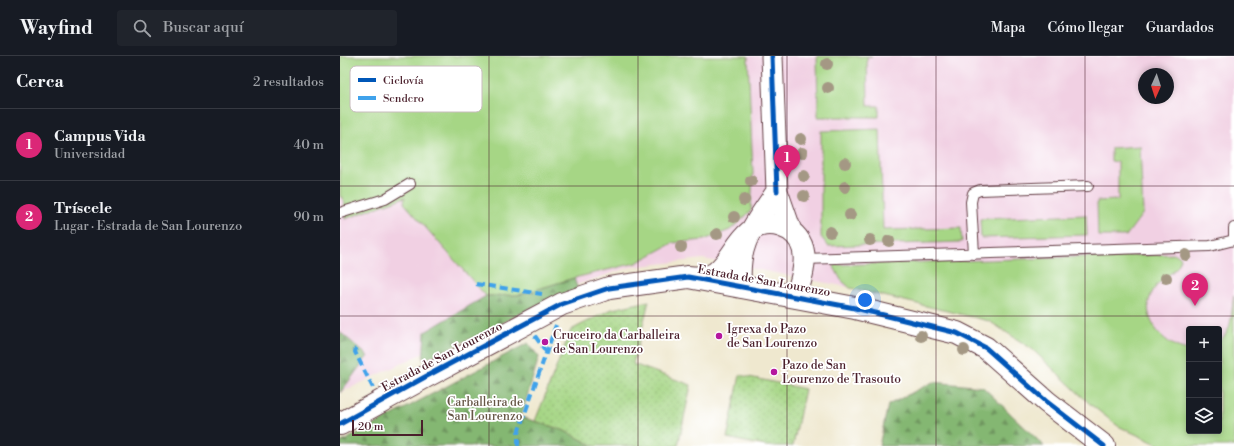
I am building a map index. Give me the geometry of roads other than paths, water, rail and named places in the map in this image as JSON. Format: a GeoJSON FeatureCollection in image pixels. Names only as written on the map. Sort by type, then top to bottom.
{"type":"FeatureCollection","features":[{"type":"Feature","properties":{"kind":"street"},"geometry":{"type":"LineString","coordinates":[[772,56],[777,191],[791,231],[801,244],[804,259],[796,297]]}},
{"type":"Feature","properties":{"kind":"street"},"geometry":{"type":"LineString","coordinates":[[688,277],[704,276],[715,273],[725,265],[777,191]]}},
{"type":"Feature","properties":{"kind":"street"},"geometry":{"type":"LineString","coordinates":[[741,286],[740,255],[749,232],[759,226],[770,224],[781,226],[791,231]]}},
{"type":"Feature","properties":{"kind":"street","name":"Estrada de San Lourenzo"},"geometry":{"type":"LineString","coordinates":[[340,424],[562,304],[610,288],[688,277],[855,308],[957,333],[986,348],[1047,402],[1104,446]]}},
{"type":"Feature","properties":{"kind":"lane"},"geometry":{"type":"LineString","coordinates":[[340,213],[385,199],[410,184]]}},
{"type":"Feature","properties":{"kind":"lane"},"geometry":{"type":"LineString","coordinates":[[974,254],[971,202],[973,193],[980,190],[1088,186]]}},
{"type":"Feature","properties":{"kind":"lane"},"geometry":{"type":"LineString","coordinates":[[804,259],[1210,246],[1234,238],[1234,228]]}},
{"type":"Feature","properties":{"kind":"place","name":"Campus Vida"},"geometry":{"type":"Point","coordinates":[787,178]}},
{"type":"Feature","properties":{"kind":"place","name":"Tríscele"},"geometry":{"type":"Point","coordinates":[1195,306]}},
{"type":"Feature","properties":{"kind":"place","name":"Igrexa do Pazo de San Lourenzo"},"geometry":{"type":"Point","coordinates":[719,336]}},
{"type":"Feature","properties":{"kind":"place","name":"Cruceiro da Carballeira de San Lourenzo"},"geometry":{"type":"Point","coordinates":[545,342]}},
{"type":"Feature","properties":{"kind":"place","name":"Pazo de San Lourenzo de Trasouto"},"geometry":{"type":"Point","coordinates":[774,372]}},
{"type":"Feature","properties":{"kind":"park label","name":"Carballeira de San Lourenzo"},"geometry":{"type":"Point","coordinates":[485,409]}}]}
